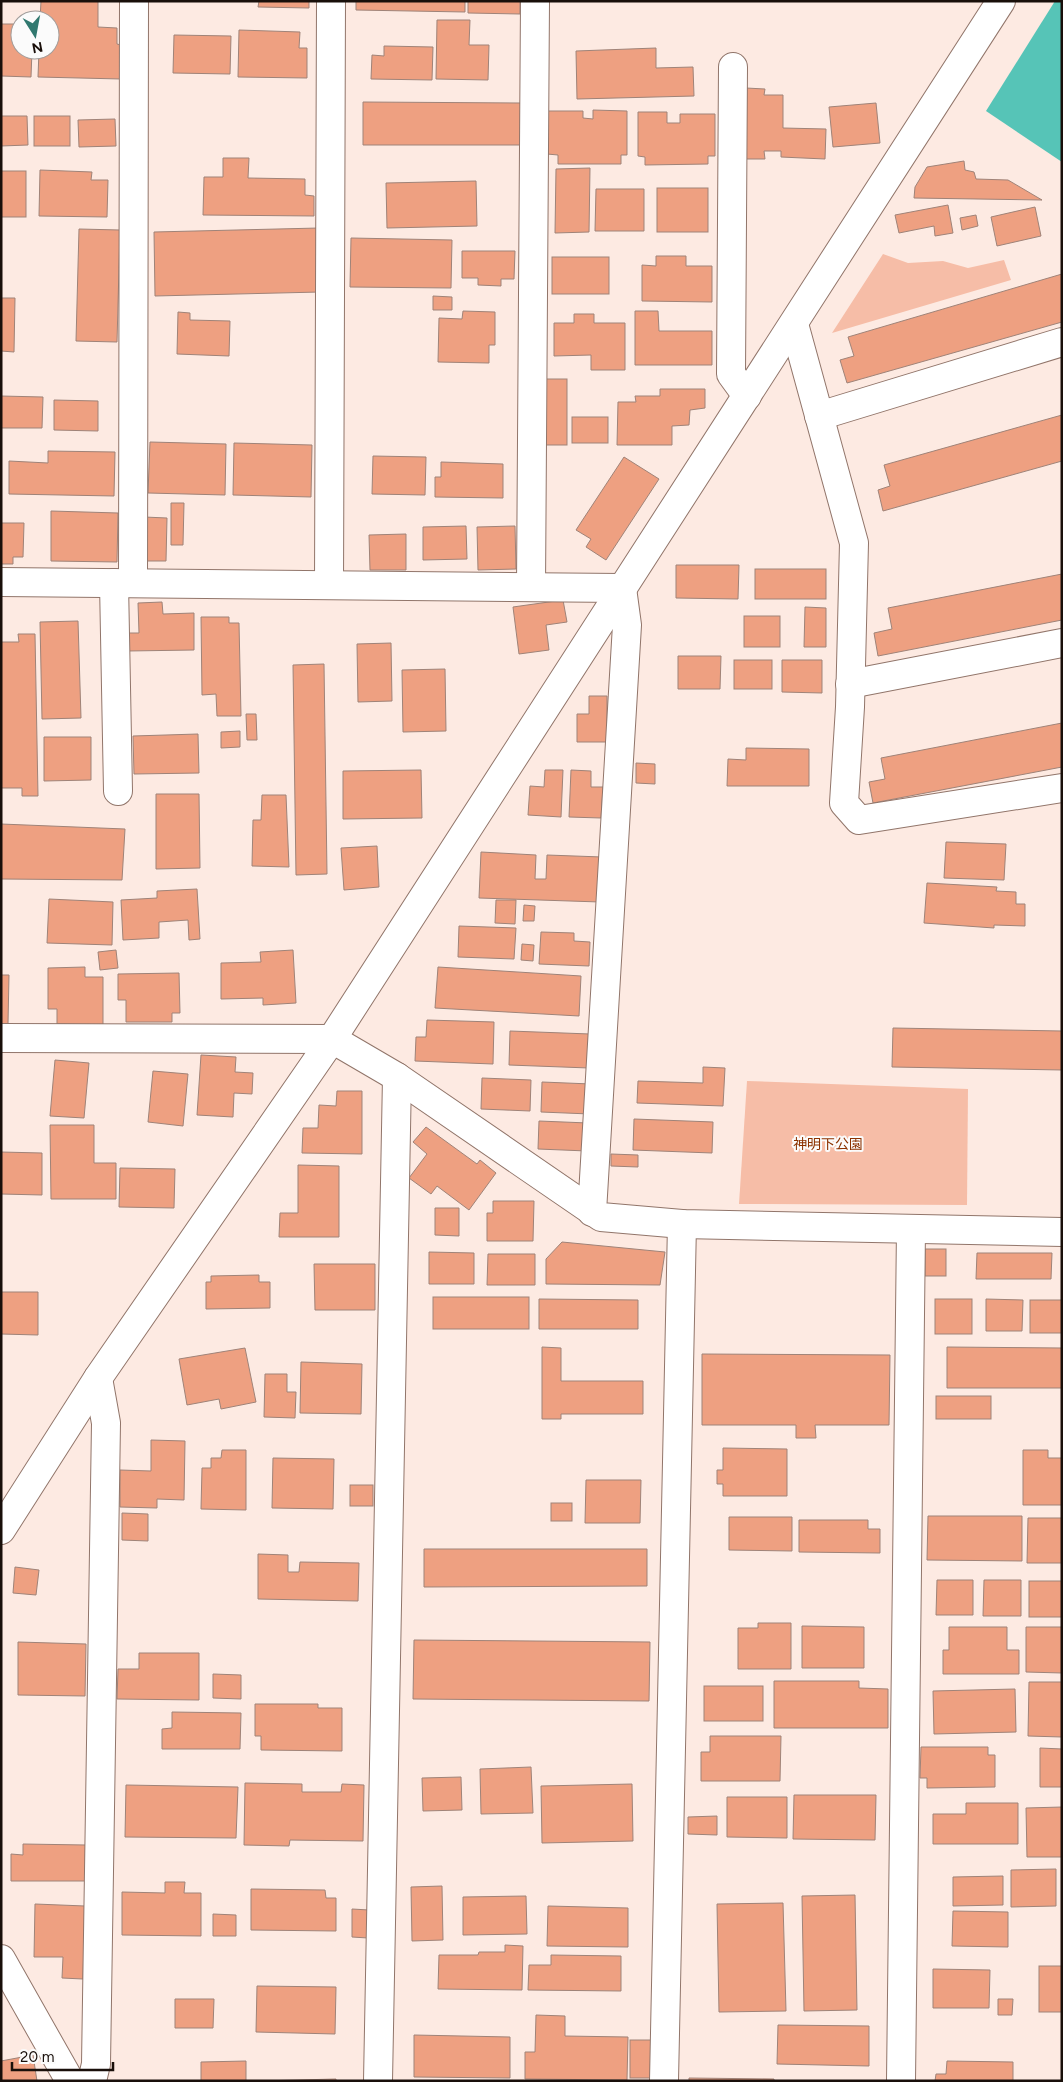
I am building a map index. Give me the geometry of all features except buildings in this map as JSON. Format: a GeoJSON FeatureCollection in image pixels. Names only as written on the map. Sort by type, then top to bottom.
{"type":"FeatureCollection","features":[{"type":"Feature","properties":{"kind":"street"},"geometry":{"type":"LineString","coordinates":[[118,791],[134,1]]}},
{"type":"Feature","properties":{"kind":"street"},"geometry":{"type":"LineString","coordinates":[[329,585],[330,1]]}},
{"type":"Feature","properties":{"kind":"street"},"geometry":{"type":"LineString","coordinates":[[531,586],[535,1]]}},
{"type":"Feature","properties":{"kind":"street"},"geometry":{"type":"LineString","coordinates":[[1,1530],[98,1378],[332,1039],[1001,1]]}},
{"type":"Feature","properties":{"kind":"street"},"geometry":{"type":"LineString","coordinates":[[732,67],[731,374],[747,396]]}},
{"type":"Feature","properties":{"kind":"street"},"geometry":{"type":"LineString","coordinates":[[794,324],[854,543],[844,803],[859,820],[1062,788]]}},
{"type":"Feature","properties":{"kind":"street"},"geometry":{"type":"LineString","coordinates":[[819,416],[1062,342]]}},
{"type":"Feature","properties":{"kind":"street"},"geometry":{"type":"LineString","coordinates":[[1,582],[622,588]]}},
{"type":"Feature","properties":{"kind":"street"},"geometry":{"type":"LineString","coordinates":[[592,1212],[628,625],[622,588]]}},
{"type":"Feature","properties":{"kind":"street"},"geometry":{"type":"LineString","coordinates":[[850,684],[1062,643]]}},
{"type":"Feature","properties":{"kind":"street"},"geometry":{"type":"LineString","coordinates":[[1,1038],[332,1039],[397,1077],[601,1217],[682,1224],[1062,1232]]}},
{"type":"Feature","properties":{"kind":"street"},"geometry":{"type":"LineString","coordinates":[[378,2081],[397,1077]]}},
{"type":"Feature","properties":{"kind":"street"},"geometry":{"type":"LineString","coordinates":[[664,2081],[682,1224]]}},
{"type":"Feature","properties":{"kind":"street"},"geometry":{"type":"LineString","coordinates":[[902,2081],[912,1229]]}},
{"type":"Feature","properties":{"kind":"street"},"geometry":{"type":"LineString","coordinates":[[92,2081],[96,2064],[106,1424],[98,1378]]}},
{"type":"Feature","properties":{"kind":"street"},"geometry":{"type":"LineString","coordinates":[[1,1959],[70,2081]]}},
{"type":"Feature","properties":{"kind":"green space"},"geometry":{"type":"Polygon","coordinates":[[[883,254],[908,263],[943,261],[968,268],[1004,260],[1011,280],[832,333],[883,254]]]}},
{"type":"Feature","properties":{"kind":"green space","name":"神明下公園"},"geometry":{"type":"Polygon","coordinates":[[[747,1081],[968,1089],[967,1205],[739,1204],[747,1081]]]}},
{"type":"Feature","properties":{"kind":"water"},"geometry":{"type":"Polygon","coordinates":[[[1055,1],[1062,1],[1062,162],[986,111],[1055,1]]]}}]}
